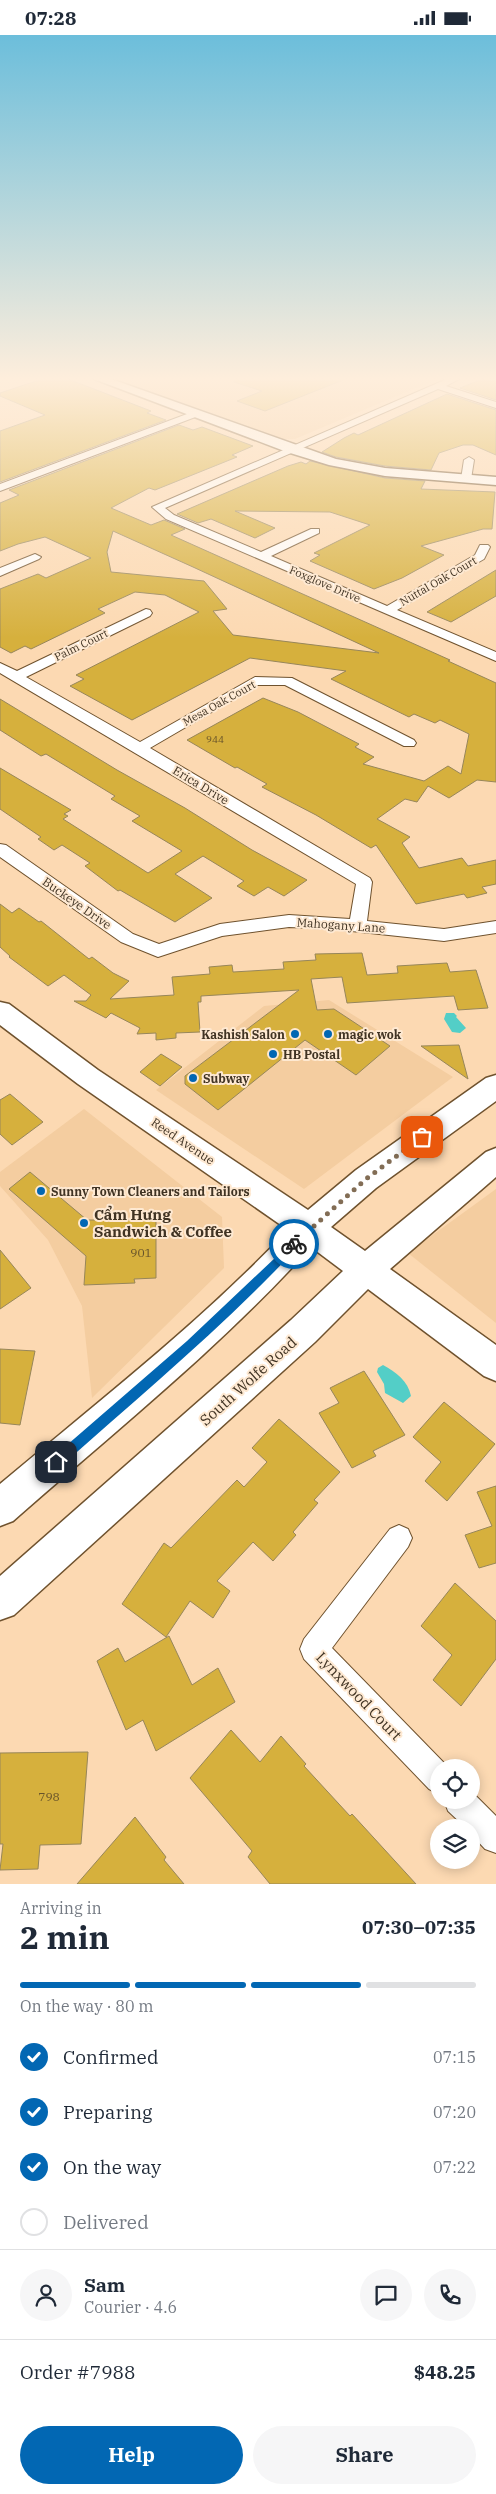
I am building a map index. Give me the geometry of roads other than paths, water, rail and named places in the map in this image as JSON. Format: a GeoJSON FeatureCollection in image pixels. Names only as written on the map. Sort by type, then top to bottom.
{"type":"FeatureCollection","features":[{"type":"Feature","properties":{"kind":"main road","name":"Reed Avenue"},"geometry":{"type":"LineString","coordinates":[[0,1011],[88,1077],[367,1269],[496,1365]]}},
{"type":"Feature","properties":{"kind":"main road"},"geometry":{"type":"LineString","coordinates":[[0,1508],[191,1344],[263,1278],[309,1228],[366,1179],[496,1086]]}},
{"type":"Feature","properties":{"kind":"main road","name":"South Wolfe Road"},"geometry":{"type":"LineString","coordinates":[[0,1601],[304,1331],[367,1269],[496,1160]]}},
{"type":"Feature","properties":{"kind":"street"},"geometry":{"type":"LineString","coordinates":[[0,487],[58,465]]}},
{"type":"Feature","properties":{"kind":"street","name":"Foxglove Drive"},"geometry":{"type":"LineString","coordinates":[[254,465],[157,507],[170,517],[496,657]]}},
{"type":"Feature","properties":{"kind":"street"},"geometry":{"type":"LineString","coordinates":[[351,465],[385,472],[496,481]]}},
{"type":"Feature","properties":{"kind":"street"},"geometry":{"type":"LineString","coordinates":[[466,479],[468,465]]}},
{"type":"Feature","properties":{"kind":"street"},"geometry":{"type":"LineString","coordinates":[[261,556],[315,531]]}},
{"type":"Feature","properties":{"kind":"street","name":"Nuttal Oak Court"},"geometry":{"type":"LineString","coordinates":[[387,611],[480,557],[484,547]]}},
{"type":"Feature","properties":{"kind":"street"},"geometry":{"type":"LineString","coordinates":[[0,572],[35,557]]}},
{"type":"Feature","properties":{"kind":"street","name":"Palm Court"},"geometry":{"type":"LineString","coordinates":[[17,677],[146,613]]}},
{"type":"Feature","properties":{"kind":"street","name":"Erica Drive"},"geometry":{"type":"LineString","coordinates":[[0,667],[364,882],[358,926]]}},
{"type":"Feature","properties":{"kind":"street","name":"Mesa Oak Court"},"geometry":{"type":"LineString","coordinates":[[140,748],[256,681],[287,681],[409,743]]}},
{"type":"Feature","properties":{"kind":"street","name":"Buckeye Drive"},"geometry":{"type":"LineString","coordinates":[[0,849],[126,938],[158,951]]}},
{"type":"Feature","properties":{"kind":"street","name":"Mahogany Lane"},"geometry":{"type":"LineString","coordinates":[[158,951],[220,930],[289,921],[444,935],[496,927]]}},
{"type":"Feature","properties":{"kind":"street","name":"Lynxwood Court"},"geometry":{"type":"LineString","coordinates":[[399,1538],[314,1649],[430,1770]]}},
{"type":"Feature","properties":{"kind":"street"},"geometry":{"type":"LineString","coordinates":[[468,1809],[496,1838]]}},
{"type":"Feature","properties":{"kind":"water"},"geometry":{"type":"Polygon","coordinates":[[[446,1013],[454,1013],[466,1028],[460,1033],[452,1032],[444,1019],[446,1013]]]}},
{"type":"Feature","properties":{"kind":"water"},"geometry":{"type":"Polygon","coordinates":[[[383,1365],[397,1374],[407,1386],[411,1396],[403,1403],[385,1393],[384,1384],[377,1372],[378,1368],[383,1365]]]}},
{"type":"Feature","properties":{"kind":"place","name":"Kashish Salon"},"geometry":{"type":"Point","coordinates":[295,1034]}},
{"type":"Feature","properties":{"kind":"place","name":"magic wok"},"geometry":{"type":"Point","coordinates":[328,1034]}},
{"type":"Feature","properties":{"kind":"place","name":"HB Postal"},"geometry":{"type":"Point","coordinates":[273,1054]}},
{"type":"Feature","properties":{"kind":"place","name":"Subway"},"geometry":{"type":"Point","coordinates":[193,1078]}},
{"type":"Feature","properties":{"kind":"place","name":"Sunny Town Cleaners and Tailors"},"geometry":{"type":"Point","coordinates":[41,1191]}},
{"type":"Feature","properties":{"kind":"place","name":"Cẩm Hưng Sandwich & Coffee"},"geometry":{"type":"Point","coordinates":[84,1223]}}]}
